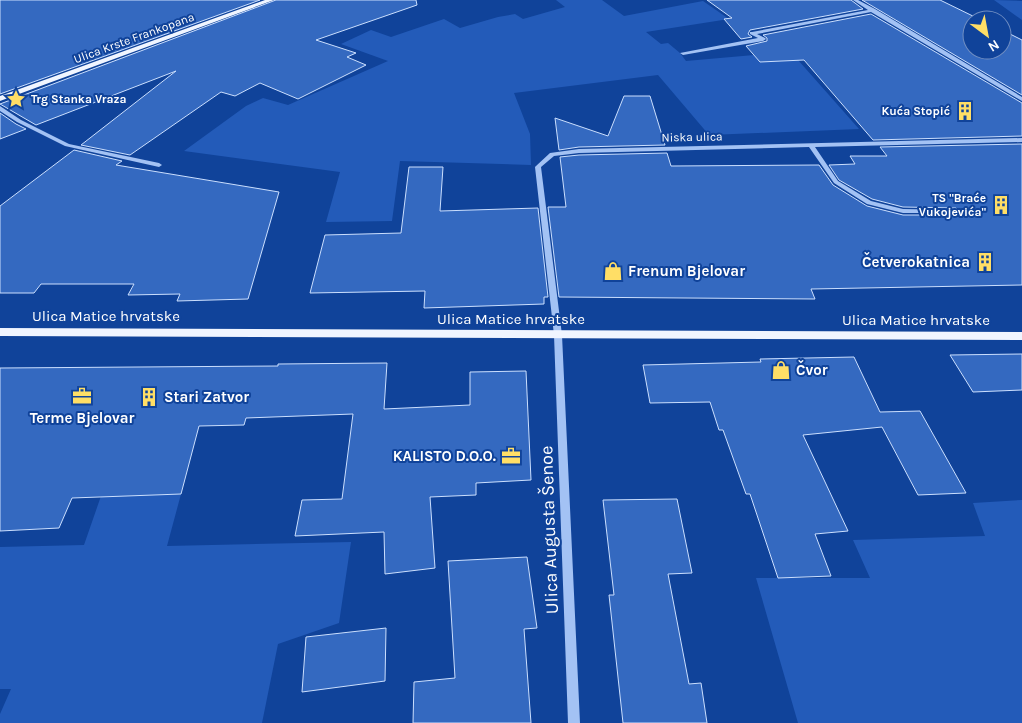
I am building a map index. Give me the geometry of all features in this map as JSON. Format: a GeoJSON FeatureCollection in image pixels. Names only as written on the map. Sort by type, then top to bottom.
{"type":"FeatureCollection","features":[{"type":"Feature","properties":{"kind":"main road","name":"Ulica Krste Frankopana"},"geometry":{"type":"LineString","coordinates":[[0,100],[271,0]]}},
{"type":"Feature","properties":{"kind":"main road","name":"Ulica Matice hrvatske"},"geometry":{"type":"LineString","coordinates":[[0,332],[1022,336]]}},
{"type":"Feature","properties":{"kind":"street"},"geometry":{"type":"LineString","coordinates":[[855,0],[1022,99]]}},
{"type":"Feature","properties":{"kind":"street"},"geometry":{"type":"LineString","coordinates":[[683,53],[763,40],[752,33],[873,10]]}},
{"type":"Feature","properties":{"kind":"street"},"geometry":{"type":"LineString","coordinates":[[0,108],[19,121],[68,145],[159,165]]}},
{"type":"Feature","properties":{"kind":"street","name":"Niska ulica"},"geometry":{"type":"LineString","coordinates":[[558,335],[538,167],[552,154],[579,151],[1022,140]]}},
{"type":"Feature","properties":{"kind":"street"},"geometry":{"type":"LineString","coordinates":[[811,146],[836,182],[869,203],[903,211],[954,211]]}},
{"type":"Feature","properties":{"kind":"street","name":"Ulica Augusta Šenoe"},"geometry":{"type":"LineString","coordinates":[[558,335],[574,723]]}},
{"type":"Feature","properties":{"kind":"shaded area"},"geometry":{"type":"Polygon","coordinates":[[[556,0],[602,0],[624,16],[703,1],[729,19],[646,32],[661,44],[668,43],[686,61],[754,55],[760,62],[798,60],[859,129],[709,135],[658,75],[514,93],[530,134],[531,165],[400,161],[392,221],[326,222],[340,172],[184,151],[246,106],[263,98],[288,105],[388,61],[341,44],[371,30],[391,37],[444,19],[460,28],[515,14],[523,19],[565,7],[556,0]]]}},
{"type":"Feature","properties":{"kind":"shaded area"},"geometry":{"type":"Polygon","coordinates":[[[994,0],[1022,1],[1022,20],[1012,13],[1012,10],[1008,10],[994,0]]]}},
{"type":"Feature","properties":{"kind":"shaded area"},"geometry":{"type":"Polygon","coordinates":[[[181,494],[167,546],[351,542],[339,623],[278,644],[262,723],[0,723],[0,714],[11,689],[0,689],[0,547],[84,545],[101,496],[181,494]]]}},
{"type":"Feature","properties":{"kind":"shaded area"},"geometry":{"type":"Polygon","coordinates":[[[1022,500],[1022,723],[798,723],[756,578],[870,578],[853,540],[985,536],[973,503],[1022,500]]]}},
{"type":"Feature","properties":{"kind":"building"},"geometry":{"type":"Polygon","coordinates":[[[0,0],[260,0],[0,94],[0,0]]]}},
{"type":"Feature","properties":{"kind":"building"},"geometry":{"type":"Polygon","coordinates":[[[276,0],[416,0],[417,5],[316,40],[356,53],[347,57],[366,65],[298,99],[260,83],[235,96],[221,92],[130,155],[81,145],[176,71],[36,125],[0,104],[276,0]]]}},
{"type":"Feature","properties":{"kind":"building"},"geometry":{"type":"Polygon","coordinates":[[[707,0],[851,0],[863,9],[750,30],[748,34],[752,37],[741,39],[724,19],[732,18],[707,0]]]}},
{"type":"Feature","properties":{"kind":"building"},"geometry":{"type":"Polygon","coordinates":[[[862,0],[940,0],[962,11],[962,59],[862,0]]]}},
{"type":"Feature","properties":{"kind":"building"},"geometry":{"type":"Polygon","coordinates":[[[871,14],[1022,103],[1022,136],[873,140],[804,60],[760,62],[746,46],[767,41],[767,38],[763,35],[871,14]]]}},
{"type":"Feature","properties":{"kind":"building"},"geometry":{"type":"Polygon","coordinates":[[[1012,35],[1022,40],[1022,95],[963,60],[1012,60],[1012,35]]]}},
{"type":"Feature","properties":{"kind":"building"},"geometry":{"type":"Polygon","coordinates":[[[624,96],[650,96],[665,145],[579,147],[559,150],[555,118],[608,136],[624,96]]]}},
{"type":"Feature","properties":{"kind":"building"},"geometry":{"type":"Polygon","coordinates":[[[0,113],[16,124],[26,129],[0,139],[0,113]]]}},
{"type":"Feature","properties":{"kind":"building"},"geometry":{"type":"Polygon","coordinates":[[[1022,144],[1022,285],[811,289],[815,299],[559,297],[548,207],[566,207],[560,157],[667,153],[671,166],[819,165],[833,185],[867,206],[903,215],[954,215],[958,212],[956,208],[903,207],[872,199],[839,180],[829,165],[855,164],[850,156],[887,156],[880,147],[1022,144]]]}},
{"type":"Feature","properties":{"kind":"building"},"geometry":{"type":"Polygon","coordinates":[[[74,150],[122,161],[116,165],[279,192],[248,299],[177,301],[180,294],[128,295],[134,284],[41,284],[34,293],[0,293],[0,206],[74,150]]]}},
{"type":"Feature","properties":{"kind":"building"},"geometry":{"type":"Polygon","coordinates":[[[409,167],[443,167],[440,211],[538,208],[548,297],[544,297],[544,304],[424,308],[425,291],[310,293],[325,235],[401,233],[409,167]]]}},
{"type":"Feature","properties":{"kind":"building"},"geometry":{"type":"Polygon","coordinates":[[[1022,354],[1022,390],[973,392],[950,355],[1022,354]]]}},
{"type":"Feature","properties":{"kind":"building"},"geometry":{"type":"Polygon","coordinates":[[[854,357],[880,412],[920,411],[966,493],[918,495],[882,427],[803,435],[848,531],[815,534],[831,576],[778,578],[750,494],[746,494],[723,430],[719,430],[710,402],[650,403],[643,365],[761,362],[760,359],[854,357]]]}},
{"type":"Feature","properties":{"kind":"building"},"geometry":{"type":"Polygon","coordinates":[[[387,363],[384,409],[470,405],[470,372],[526,371],[531,480],[476,483],[476,495],[430,497],[435,568],[385,574],[384,532],[295,536],[302,500],[342,499],[353,414],[246,418],[244,425],[199,426],[181,494],[72,498],[59,528],[0,531],[0,368],[278,366],[278,364],[387,363]]]}},
{"type":"Feature","properties":{"kind":"building"},"geometry":{"type":"Polygon","coordinates":[[[677,499],[692,573],[668,574],[689,684],[701,683],[707,723],[623,723],[609,595],[614,595],[603,500],[677,499]]]}},
{"type":"Feature","properties":{"kind":"building"},"geometry":{"type":"Polygon","coordinates":[[[527,557],[537,628],[524,629],[531,723],[413,723],[414,682],[455,678],[448,561],[527,557]]]}},
{"type":"Feature","properties":{"kind":"building"},"geometry":{"type":"Polygon","coordinates":[[[386,628],[385,681],[302,692],[306,637],[386,628]]]}},
{"type":"Feature","properties":{"kind":"place","name":"Trg Stanka Vraza"},"geometry":{"type":"Point","coordinates":[16,99]}},
{"type":"Feature","properties":{"kind":"place","name":"Kuća Stopić"},"geometry":{"type":"Point","coordinates":[965,111]}},
{"type":"Feature","properties":{"kind":"place","name":"TS \"Braće Vukojevića\""},"geometry":{"type":"Point","coordinates":[1001,205]}},
{"type":"Feature","properties":{"kind":"place","name":"Četverokatnica"},"geometry":{"type":"Point","coordinates":[985,262]}},
{"type":"Feature","properties":{"kind":"place","name":"Frenum Bjelovar"},"geometry":{"type":"Point","coordinates":[613,271]}},
{"type":"Feature","properties":{"kind":"place","name":"Čvor"},"geometry":{"type":"Point","coordinates":[781,370]}},
{"type":"Feature","properties":{"kind":"place","name":"Terme Bjelovar"},"geometry":{"type":"Point","coordinates":[82,396]}},
{"type":"Feature","properties":{"kind":"place","name":"Stari Zatvor"},"geometry":{"type":"Point","coordinates":[149,397]}},
{"type":"Feature","properties":{"kind":"place","name":"KALISTO D.O.O."},"geometry":{"type":"Point","coordinates":[511,456]}}]}
